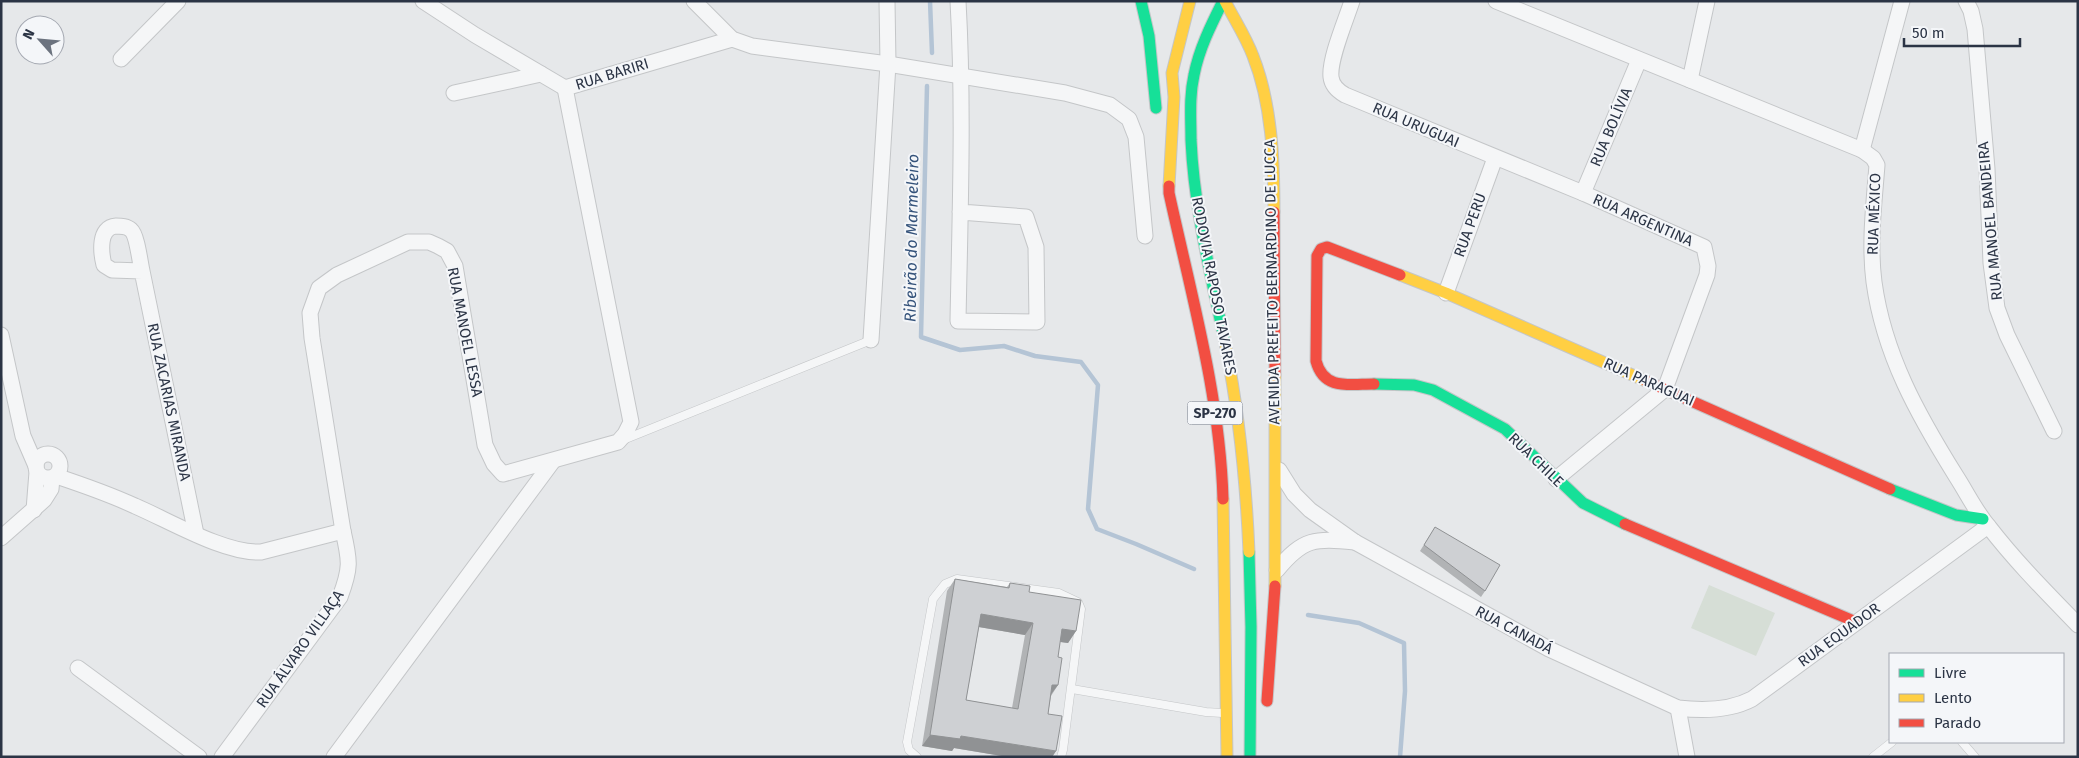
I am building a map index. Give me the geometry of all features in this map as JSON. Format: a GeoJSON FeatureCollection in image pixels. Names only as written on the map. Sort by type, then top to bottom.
{"type":"FeatureCollection","features":[{"type":"Feature","properties":{"kind":"main road"},"geometry":{"type":"LineString","coordinates":[[1141,1],[1149,36],[1157,117]]}},
{"type":"Feature","properties":{"kind":"main road","name":"RODOVIA RAPOSO TAVARES"},"geometry":{"type":"LineString","coordinates":[[1190,1],[1172,73],[1174,98],[1169,193],[1208,368],[1222,460],[1226,560],[1227,757]]}},
{"type":"Feature","properties":{"kind":"main road","name":"RODOVIA RAPOSO TAVARES"},"geometry":{"type":"LineString","coordinates":[[1224,1],[1214,19],[1194,73],[1190,104],[1190,148],[1197,209],[1227,346],[1234,393],[1247,524],[1252,681],[1250,757]]}},
{"type":"Feature","properties":{"kind":"main road","name":"AVENIDA PREFEITO BERNARDINO DE LUCCA"},"geometry":{"type":"LineString","coordinates":[[1224,1],[1253,56],[1269,120],[1274,188],[1276,572],[1266,712]]}},
{"type":"Feature","properties":{"kind":"main road"},"geometry":{"type":"LineString","coordinates":[[1160,136],[1169,193]]}},
{"type":"Feature","properties":{"kind":"main road","name":"RUA PARAGUAI"},"geometry":{"type":"LineString","coordinates":[[1317,256],[1321,249],[1327,247],[1446,293],[1923,503],[1985,523]]}},
{"type":"Feature","properties":{"kind":"main road","name":"RUA CHILE"},"geometry":{"type":"LineString","coordinates":[[1317,256],[1316,361],[1318,372],[1329,382],[1337,384],[1414,385],[1433,390],[1505,430],[1583,504],[1613,519],[1856,622]]}},
{"type":"Feature","properties":{"kind":"street"},"geometry":{"type":"LineString","coordinates":[[121,59],[178,1]]}},
{"type":"Feature","properties":{"kind":"street","name":"RUA BARIRI"},"geometry":{"type":"LineString","coordinates":[[423,1],[475,35],[565,88],[732,39]]}},
{"type":"Feature","properties":{"kind":"street"},"geometry":{"type":"LineString","coordinates":[[871,340],[888,64],[887,1]]}},
{"type":"Feature","properties":{"kind":"street"},"geometry":{"type":"LineString","coordinates":[[958,1],[962,76],[958,321],[1037,322],[1036,247],[1026,216],[960,212]]}},
{"type":"Feature","properties":{"kind":"street","name":"RUA URUGUAI"},"geometry":{"type":"LineString","coordinates":[[1352,1],[1332,65],[1331,78],[1337,90],[1495,158],[1583,193]]}},
{"type":"Feature","properties":{"kind":"street","name":"RUA MÉXICO"},"geometry":{"type":"LineString","coordinates":[[1496,1],[1522,7],[1639,60],[1862,150],[1873,158],[1877,165],[1871,250],[1874,283],[1892,355],[1907,392],[1985,523],[2051,600],[2078,625]]}},
{"type":"Feature","properties":{"kind":"street"},"geometry":{"type":"LineString","coordinates":[[1690,80],[1707,1]]}},
{"type":"Feature","properties":{"kind":"street"},"geometry":{"type":"LineString","coordinates":[[1862,150],[1902,1]]}},
{"type":"Feature","properties":{"kind":"street","name":"RUA MANOEL BANDEIRA"},"geometry":{"type":"LineString","coordinates":[[1966,1],[1971,11],[1975,29],[1997,308],[2054,431]]}},
{"type":"Feature","properties":{"kind":"street"},"geometry":{"type":"LineString","coordinates":[[701,4],[732,39],[752,46],[776,51],[888,64],[1065,92],[1110,105],[1129,119],[1136,137],[1145,236]]}},
{"type":"Feature","properties":{"kind":"street","name":"RUA BOLÍVIA"},"geometry":{"type":"LineString","coordinates":[[1583,193],[1639,60]]}},
{"type":"Feature","properties":{"kind":"street"},"geometry":{"type":"LineString","coordinates":[[454,93],[541,74]]}},
{"type":"Feature","properties":{"kind":"street"},"geometry":{"type":"LineString","coordinates":[[565,88],[631,422],[625,434],[618,442]]}},
{"type":"Feature","properties":{"kind":"street","name":"RUA PERU"},"geometry":{"type":"LineString","coordinates":[[1446,293],[1495,158]]}},
{"type":"Feature","properties":{"kind":"street","name":"RUA ARGENTINA"},"geometry":{"type":"LineString","coordinates":[[1583,193],[1704,247],[1708,266],[1707,275],[1665,389]]}},
{"type":"Feature","properties":{"kind":"street","name":"RUA MANOEL LESSA"},"geometry":{"type":"LineString","coordinates":[[343,531],[312,338],[310,313],[319,288],[337,275],[408,242],[429,242],[438,246],[446,251],[455,266],[485,445],[494,464],[503,474],[618,442]]}},
{"type":"Feature","properties":{"kind":"street","name":"RUA ZACARIAS MIRANDA"},"geometry":{"type":"LineString","coordinates":[[142,271],[196,534]]}},
{"type":"Feature","properties":{"kind":"street"},"geometry":{"type":"LineString","coordinates":[[1,335],[23,436],[46,478],[54,477],[106,493],[226,547],[248,553],[261,552],[343,531]]}},
{"type":"Feature","properties":{"kind":"street"},"geometry":{"type":"LineString","coordinates":[[1556,478],[1665,389]]}},
{"type":"Feature","properties":{"kind":"street"},"geometry":{"type":"LineString","coordinates":[[34,510],[39,464],[50,454],[106,493]]}},
{"type":"Feature","properties":{"kind":"street"},"geometry":{"type":"LineString","coordinates":[[1,538],[34,510],[49,494],[54,477],[60,470],[59,460]]}},
{"type":"Feature","properties":{"kind":"street"},"geometry":{"type":"LineString","coordinates":[[334,757],[553,461]]}},
{"type":"Feature","properties":{"kind":"street","name":"RUA CANADÁ"},"geometry":{"type":"LineString","coordinates":[[1276,463],[1294,494],[1310,510],[1356,542],[1549,649],[1678,708]]}},
{"type":"Feature","properties":{"kind":"street","name":"RUA EQUADOR"},"geometry":{"type":"LineString","coordinates":[[1678,708],[1699,711],[1738,706],[1752,699],[1985,523]]}},
{"type":"Feature","properties":{"kind":"street","name":"RUA ÁLVARO VILLAÇA"},"geometry":{"type":"LineString","coordinates":[[222,757],[340,597],[347,579],[350,559],[343,531]]}},
{"type":"Feature","properties":{"kind":"street"},"geometry":{"type":"LineString","coordinates":[[1276,572],[1291,553],[1313,541],[1324,539],[1356,542]]}},
{"type":"Feature","properties":{"kind":"street"},"geometry":{"type":"LineString","coordinates":[[78,668],[199,757]]}},
{"type":"Feature","properties":{"kind":"street"},"geometry":{"type":"LineString","coordinates":[[1678,708],[1687,757]]}},
{"type":"Feature","properties":{"kind":"lane"},"geometry":{"type":"LineString","coordinates":[[618,442],[871,340]]}},
{"type":"Feature","properties":{"kind":"lane"},"geometry":{"type":"LineString","coordinates":[[917,757],[909,750],[907,742],[933,599],[945,584],[957,579],[1059,593],[1078,602],[1081,609],[1072,689],[1061,757]]}},
{"type":"Feature","properties":{"kind":"lane"},"geometry":{"type":"LineString","coordinates":[[1072,689],[1206,712],[1227,713]]}},
{"type":"Feature","properties":{"kind":"lane"},"geometry":{"type":"LineString","coordinates":[[1873,757],[1891,743]]}},
{"type":"Feature","properties":{"kind":"lane"},"geometry":{"type":"LineString","coordinates":[[1963,743],[1975,757]]}},
{"type":"Feature","properties":{"kind":"shaded area"},"geometry":{"type":"Polygon","coordinates":[[[1709,585],[1775,613],[1756,656],[1691,628],[1709,585]]]}},
{"type":"Feature","properties":{"kind":"building"},"geometry":{"type":"Polygon","coordinates":[[[1435,527],[1500,565],[1485,591],[1424,545],[1435,527]]]}},
{"type":"Feature","properties":{"kind":"building"},"geometry":{"type":"Polygon","coordinates":[[[955,579],[1009,588],[1010,583],[1030,586],[1029,592],[1081,600],[1076,631],[1062,629],[1058,657],[1062,658],[1058,685],[1052,685],[1048,714],[1062,716],[1056,751],[961,736],[960,739],[930,735],[955,579]],[[981,614],[966,700],[1018,709],[1033,623],[981,614]]]}},
{"type":"Feature","properties":{"kind":"waterway","name":"Ribeirão do Marmeleiro"},"geometry":{"type":"LineString","coordinates":[[930,1],[932,53]]}},
{"type":"Feature","properties":{"kind":"waterway","name":"Ribeirão do Marmeleiro"},"geometry":{"type":"LineString","coordinates":[[927,86],[921,337],[960,350],[1004,346],[1035,356],[1081,362],[1098,385],[1088,509],[1097,529],[1194,569]]}},
{"type":"Feature","properties":{"kind":"waterway","name":"Ribeirão do Marmeleiro"},"geometry":{"type":"LineString","coordinates":[[1308,615],[1359,623],[1404,643],[1405,691],[1400,757]]}},
{"type":"Feature","properties":{"kind":"traffic: fast"},"geometry":{"type":"LineString","coordinates":[[1141,1],[1149,36],[1156,108]]}},
{"type":"Feature","properties":{"kind":"traffic: fast"},"geometry":{"type":"LineString","coordinates":[[1223,1],[1206,37],[1196,65],[1191,91],[1191,140],[1199,217],[1225,343]]}},
{"type":"Feature","properties":{"kind":"traffic: fast"},"geometry":{"type":"LineString","coordinates":[[1374,384],[1414,385],[1433,390],[1505,429],[1583,503],[1625,524]]}},
{"type":"Feature","properties":{"kind":"traffic: fast"},"geometry":{"type":"LineString","coordinates":[[1890,489],[1956,515],[1983,519]]}},
{"type":"Feature","properties":{"kind":"traffic: fast"},"geometry":{"type":"LineString","coordinates":[[1249,552],[1251,627],[1250,757]]}},
{"type":"Feature","properties":{"kind":"traffic: slow"},"geometry":{"type":"LineString","coordinates":[[1169,186],[1174,97],[1172,73],[1190,1]]}},
{"type":"Feature","properties":{"kind":"traffic: slow"},"geometry":{"type":"LineString","coordinates":[[1225,1],[1250,49],[1264,93],[1271,133],[1274,212]]}},
{"type":"Feature","properties":{"kind":"traffic: slow"},"geometry":{"type":"LineString","coordinates":[[1400,275],[1446,293],[1646,381]]}},
{"type":"Feature","properties":{"kind":"traffic: slow"},"geometry":{"type":"LineString","coordinates":[[1225,343],[1241,447],[1249,552]]}},
{"type":"Feature","properties":{"kind":"traffic: slow"},"geometry":{"type":"LineString","coordinates":[[1275,375],[1275,586]]}},
{"type":"Feature","properties":{"kind":"traffic: slow"},"geometry":{"type":"LineString","coordinates":[[1223,499],[1227,757]]}},
{"type":"Feature","properties":{"kind":"traffic: jam"},"geometry":{"type":"LineString","coordinates":[[1169,186],[1210,383],[1221,460],[1223,499]]}},
{"type":"Feature","properties":{"kind":"traffic: jam"},"geometry":{"type":"LineString","coordinates":[[1274,212],[1275,375]]}},
{"type":"Feature","properties":{"kind":"traffic: jam"},"geometry":{"type":"LineString","coordinates":[[1374,384],[1339,384],[1325,377],[1320,371],[1316,361],[1317,256],[1321,249],[1327,247],[1400,275]]}},
{"type":"Feature","properties":{"kind":"traffic: jam"},"geometry":{"type":"LineString","coordinates":[[1646,381],[1890,489]]}},
{"type":"Feature","properties":{"kind":"traffic: jam"},"geometry":{"type":"LineString","coordinates":[[1625,524],[1856,622]]}},
{"type":"Feature","properties":{"kind":"traffic: jam"},"geometry":{"type":"LineString","coordinates":[[1267,701],[1275,586]]}}]}
